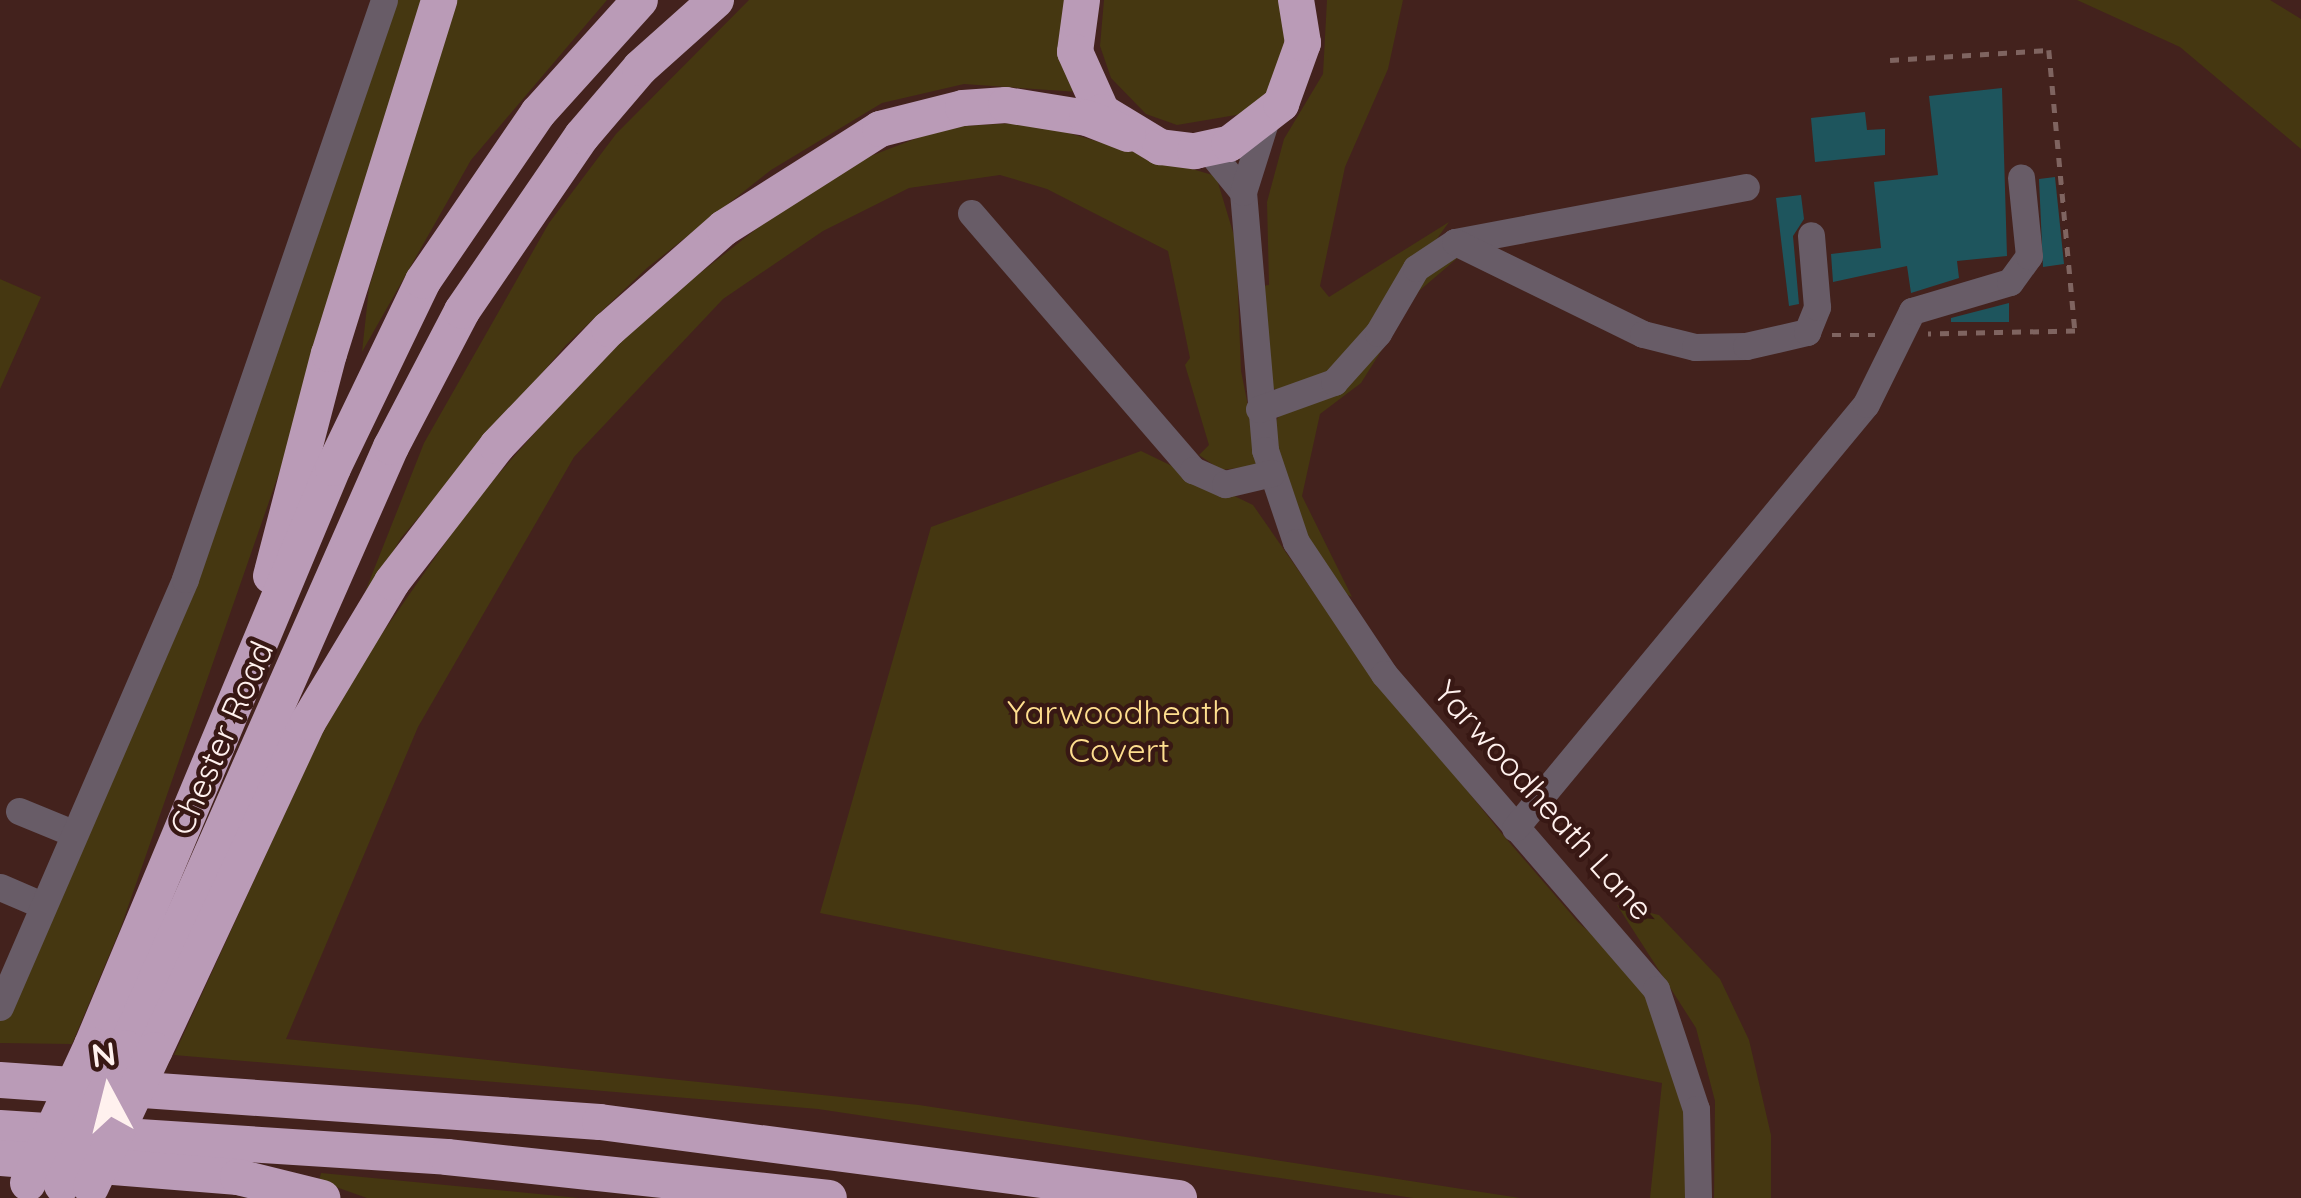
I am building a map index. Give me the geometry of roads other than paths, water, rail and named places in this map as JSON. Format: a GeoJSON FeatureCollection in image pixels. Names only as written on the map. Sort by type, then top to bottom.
{"type":"FeatureCollection","features":[{"type":"Feature","properties":{"kind":"highway"},"geometry":{"type":"LineString","coordinates":[[268,628],[272,557],[439,0]]}},
{"type":"Feature","properties":{"kind":"highway","name":"Chester Road"},"geometry":{"type":"LineString","coordinates":[[124,1048],[268,628],[333,468],[423,281],[538,113],[640,0]]}},
{"type":"Feature","properties":{"kind":"highway","name":"Chester Road"},"geometry":{"type":"LineString","coordinates":[[57,1191],[391,447],[462,311],[582,136],[640,68],[716,0]]}},
{"type":"Feature","properties":{"kind":"highway"},"geometry":{"type":"LineString","coordinates":[[1082,0],[1075,52],[1084,84],[1128,134]]}},
{"type":"Feature","properties":{"kind":"highway"},"geometry":{"type":"LineString","coordinates":[[57,1191],[124,1048],[392,582],[497,446],[608,329],[743,214],[880,130],[943,111],[1006,105],[1087,118],[1160,148],[1208,148],[1266,119],[1296,75],[1303,43],[1296,0]]}},
{"type":"Feature","properties":{"kind":"highway"},"geometry":{"type":"LineString","coordinates":[[0,1080],[600,1122],[1179,1198]]}},
{"type":"Feature","properties":{"kind":"highway"},"geometry":{"type":"LineString","coordinates":[[0,1128],[447,1157],[829,1198]]}},
{"type":"Feature","properties":{"kind":"highway"},"geometry":{"type":"LineString","coordinates":[[0,1158],[238,1177],[322,1198]]}},
{"type":"Feature","properties":{"kind":"street"},"geometry":{"type":"LineString","coordinates":[[0,1007],[185,579],[384,0]]}},
{"type":"Feature","properties":{"kind":"street","name":"Yarwoodheath Lane"},"geometry":{"type":"LineString","coordinates":[[1266,119],[1244,192],[1259,409],[1272,473],[1296,542],[1329,599],[1515,828],[1656,988],[1696,1109],[1698,1198]]}},
{"type":"Feature","properties":{"kind":"street"},"geometry":{"type":"LineString","coordinates":[[1208,148],[1244,192]]}},
{"type":"Feature","properties":{"kind":"street"},"geometry":{"type":"LineString","coordinates":[[1515,828],[1866,404],[1912,311],[1935,298],[2010,283],[2029,256],[2021,177]]}},
{"type":"Feature","properties":{"kind":"street"},"geometry":{"type":"LineString","coordinates":[[1259,409],[1334,382],[1378,333],[1416,268],[1455,242],[1746,187]]}},
{"type":"Feature","properties":{"kind":"street"},"geometry":{"type":"LineString","coordinates":[[971,213],[1193,470],[1225,484],[1272,473]]}},
{"type":"Feature","properties":{"kind":"street"},"geometry":{"type":"LineString","coordinates":[[1455,242],[1643,334],[1695,347],[1799,335],[1817,307],[1811,235]]}},
{"type":"Feature","properties":{"kind":"street"},"geometry":{"type":"LineString","coordinates":[[19,811],[73,833]]}},
{"type":"Feature","properties":{"kind":"street"},"geometry":{"type":"LineString","coordinates":[[0,887],[42,905]]}},
{"type":"Feature","properties":{"kind":"park label","name":"Yarwoodheath Covert"},"geometry":{"type":"Point","coordinates":[1119,731]}}]}
